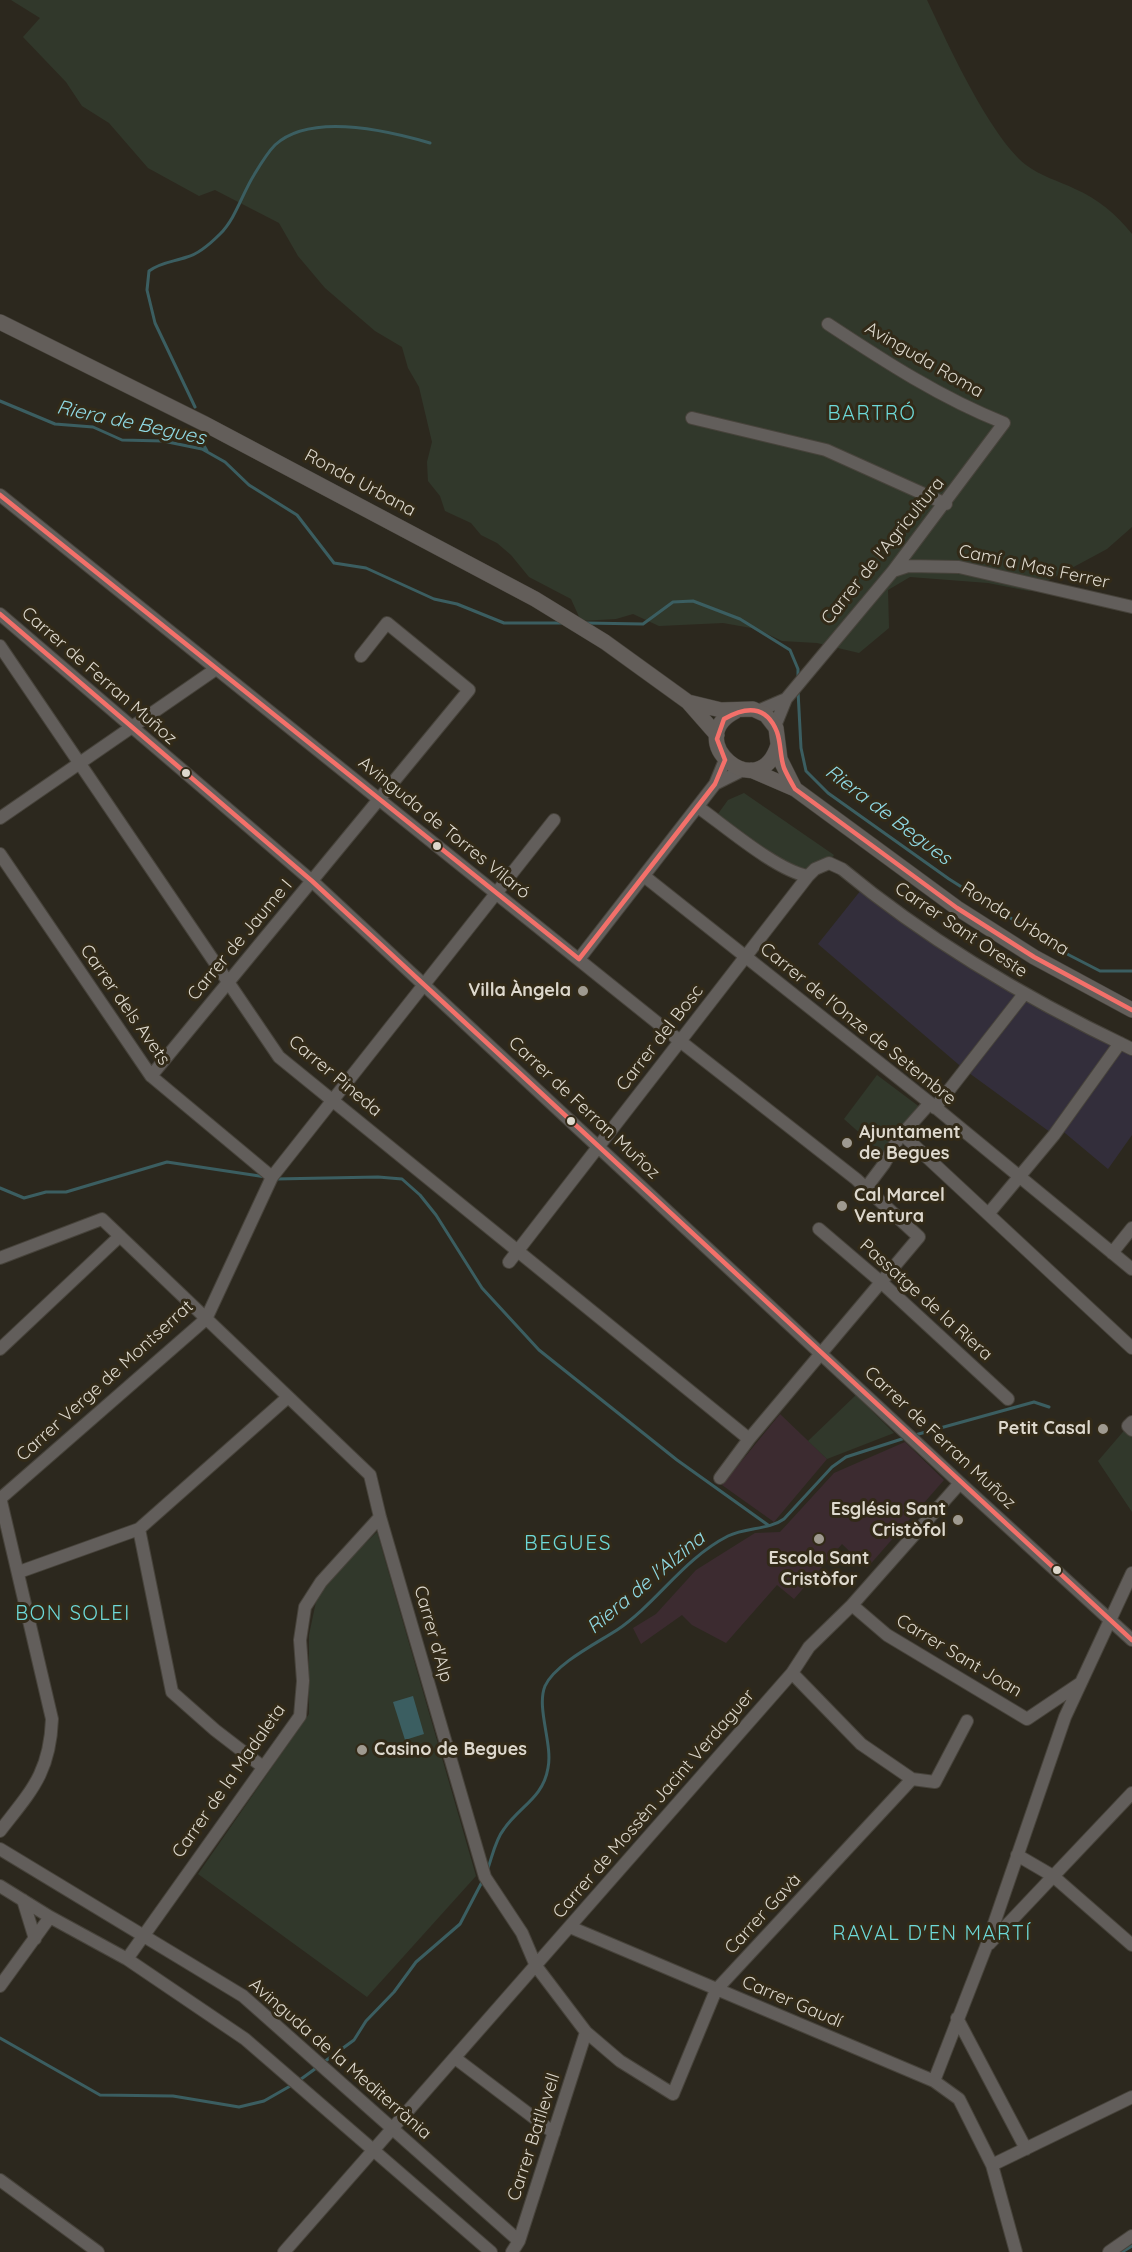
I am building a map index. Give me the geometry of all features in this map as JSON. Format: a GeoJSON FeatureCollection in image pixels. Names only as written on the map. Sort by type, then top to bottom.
{"type":"FeatureCollection","features":[{"type":"Feature","properties":{"kind":"main road","name":"Ronda Urbana"},"geometry":{"type":"LineString","coordinates":[[0,321],[205,424],[535,599],[605,642],[688,702],[717,735],[718,748],[724,760],[795,789],[957,908],[1034,957],[1132,1010]]}},
{"type":"Feature","properties":{"kind":"main road","name":"Ronda Urbana"},"geometry":{"type":"LineString","coordinates":[[688,702],[721,710],[758,711]]}},
{"type":"Feature","properties":{"kind":"main road"},"geometry":{"type":"LineString","coordinates":[[717,735],[724,719],[736,711]]}},
{"type":"Feature","properties":{"kind":"main road"},"geometry":{"type":"LineString","coordinates":[[758,711],[775,726]]}},
{"type":"Feature","properties":{"kind":"main road","name":"Ronda Urbana"},"geometry":{"type":"LineString","coordinates":[[775,726],[784,768],[795,789]]}},
{"type":"Feature","properties":{"kind":"main road"},"geometry":{"type":"LineString","coordinates":[[747,770],[768,762],[778,745]]}},
{"type":"Feature","properties":{"kind":"street","name":"Avinguda Roma"},"geometry":{"type":"LineString","coordinates":[[828,324],[878,357],[966,408],[1004,423]]}},
{"type":"Feature","properties":{"kind":"street"},"geometry":{"type":"LineString","coordinates":[[692,418],[826,450],[946,504]]}},
{"type":"Feature","properties":{"kind":"street","name":"Carrer de l'Agricultura"},"geometry":{"type":"LineString","coordinates":[[775,726],[790,695],[946,504],[1004,423]]}},
{"type":"Feature","properties":{"kind":"street","name":"Avinguda de Torres Vilaró"},"geometry":{"type":"LineString","coordinates":[[0,495],[866,1188],[919,1237],[881,1282]]}},
{"type":"Feature","properties":{"kind":"street","name":"Camí a Mas Ferrer"},"geometry":{"type":"LineString","coordinates":[[893,571],[908,566],[958,567],[1132,607]]}},
{"type":"Feature","properties":{"kind":"street","name":"Carrer de Ferran Muñoz"},"geometry":{"type":"LineString","coordinates":[[0,614],[130,728],[312,881],[1132,1640]]}},
{"type":"Feature","properties":{"kind":"street","name":"Carrer de Jaume I"},"geometry":{"type":"LineString","coordinates":[[152,1076],[469,690],[387,623],[361,656]]}},
{"type":"Feature","properties":{"kind":"street","name":"Carrer Pineda"},"geometry":{"type":"LineString","coordinates":[[0,646],[279,1057],[335,1100],[749,1439]]}},
{"type":"Feature","properties":{"kind":"street"},"geometry":{"type":"LineString","coordinates":[[0,818],[216,669]]}},
{"type":"Feature","properties":{"kind":"street","name":"Carrer de l'Agricultura"},"geometry":{"type":"LineString","coordinates":[[758,711],[790,695]]}},
{"type":"Feature","properties":{"kind":"street"},"geometry":{"type":"LineString","coordinates":[[579,959],[715,784],[724,760]]}},
{"type":"Feature","properties":{"kind":"street"},"geometry":{"type":"LineString","coordinates":[[715,784],[747,770]]}},
{"type":"Feature","properties":{"kind":"street"},"geometry":{"type":"LineString","coordinates":[[698,807],[775,861],[799,874],[808,876]]}},
{"type":"Feature","properties":{"kind":"street","name":"Carrer Verge de Montserrat"},"geometry":{"type":"LineString","coordinates":[[1,1498],[206,1319],[274,1177],[554,820]]}},
{"type":"Feature","properties":{"kind":"street","name":"Carrer dels Avets"},"geometry":{"type":"LineString","coordinates":[[0,854],[152,1076],[274,1177]]}},
{"type":"Feature","properties":{"kind":"street","name":"Carrer Sant Oreste"},"geometry":{"type":"LineString","coordinates":[[808,876],[815,869],[829,863],[842,869],[968,961],[1024,994],[1132,1049]]}},
{"type":"Feature","properties":{"kind":"street","name":"Carrer de l'Onze de Setembre"},"geometry":{"type":"LineString","coordinates":[[644,876],[1132,1269]]}},
{"type":"Feature","properties":{"kind":"street","name":"Carrer del Bosc"},"geometry":{"type":"LineString","coordinates":[[509,1262],[808,876]]}},
{"type":"Feature","properties":{"kind":"street"},"geometry":{"type":"LineString","coordinates":[[866,1188],[902,1134],[932,1106],[1024,994]]}},
{"type":"Feature","properties":{"kind":"street"},"geometry":{"type":"LineString","coordinates":[[989,1213],[1054,1136],[1120,1043]]}},
{"type":"Feature","properties":{"kind":"street"},"geometry":{"type":"LineString","coordinates":[[902,1134],[1132,1348]]}},
{"type":"Feature","properties":{"kind":"street","name":"Carrer d'Alp"},"geometry":{"type":"LineString","coordinates":[[0,1258],[102,1219],[370,1475],[380,1517],[489,1884],[522,1933],[536,1966],[586,2032],[620,2061],[673,2094]]}},
{"type":"Feature","properties":{"kind":"street"},"geometry":{"type":"LineString","coordinates":[[1112,1253],[1132,1228]]}},
{"type":"Feature","properties":{"kind":"street","name":"Passatge de la Riera"},"geometry":{"type":"LineString","coordinates":[[819,1229],[881,1282],[1008,1399]]}},
{"type":"Feature","properties":{"kind":"street"},"geometry":{"type":"LineString","coordinates":[[0,1349],[120,1236]]}},
{"type":"Feature","properties":{"kind":"street"},"geometry":{"type":"LineString","coordinates":[[720,1478],[749,1439],[823,1354],[881,1282]]}},
{"type":"Feature","properties":{"kind":"street"},"geometry":{"type":"LineString","coordinates":[[19,1572],[139,1529],[287,1398]]}},
{"type":"Feature","properties":{"kind":"street","name":"Carrer de Mossèn Jacint Verdaguer"},"geometry":{"type":"LineString","coordinates":[[284,2252],[792,1673],[809,1647],[852,1605],[960,1483]]}},
{"type":"Feature","properties":{"kind":"street"},"geometry":{"type":"LineString","coordinates":[[0,1831],[40,1776],[48,1756],[51,1733],[50,1704],[1,1498]]}},
{"type":"Feature","properties":{"kind":"street","name":"Carrer de la Madaleta"},"geometry":{"type":"LineString","coordinates":[[127,1959],[142,1934],[300,1716],[303,1681],[300,1640],[305,1607],[321,1582],[380,1517]]}},
{"type":"Feature","properties":{"kind":"street"},"geometry":{"type":"LineString","coordinates":[[139,1529],[172,1692],[215,1730],[263,1767]]}},
{"type":"Feature","properties":{"kind":"street"},"geometry":{"type":"LineString","coordinates":[[934,2081],[986,1947],[1065,1717],[1132,1573]]}},
{"type":"Feature","properties":{"kind":"street","name":"Carrer Sant Joan"},"geometry":{"type":"LineString","coordinates":[[852,1605],[887,1635],[1027,1719],[1079,1683]]}},
{"type":"Feature","properties":{"kind":"street"},"geometry":{"type":"LineString","coordinates":[[792,1673],[861,1744],[912,1779],[935,1782],[967,1721]]}},
{"type":"Feature","properties":{"kind":"street","name":"Carrer Gavà"},"geometry":{"type":"LineString","coordinates":[[673,2094],[716,1990],[912,1779]]}},
{"type":"Feature","properties":{"kind":"street"},"geometry":{"type":"LineString","coordinates":[[986,1947],[1132,1793]]}},
{"type":"Feature","properties":{"kind":"street","name":"Avinguda de la Mediterrània"},"geometry":{"type":"LineString","coordinates":[[0,1849],[243,1996],[394,2128],[516,2246]]}},
{"type":"Feature","properties":{"kind":"street"},"geometry":{"type":"LineString","coordinates":[[1017,1854],[1053,1876],[1132,1945]]}},
{"type":"Feature","properties":{"kind":"street"},"geometry":{"type":"LineString","coordinates":[[0,1886],[50,1917],[127,1959],[245,2039],[375,2149],[491,2252]]}},
{"type":"Feature","properties":{"kind":"street"},"geometry":{"type":"LineString","coordinates":[[22,1900],[34,1939]]}},
{"type":"Feature","properties":{"kind":"street"},"geometry":{"type":"LineString","coordinates":[[0,1986],[50,1917]]}},
{"type":"Feature","properties":{"kind":"street","name":"Carrer Gaudí"},"geometry":{"type":"LineString","coordinates":[[570,1927],[934,2081],[959,2099],[992,2165],[1016,2252]]}},
{"type":"Feature","properties":{"kind":"street"},"geometry":{"type":"LineString","coordinates":[[957,2018],[1026,2149]]}},
{"type":"Feature","properties":{"kind":"street","name":"Carrer Batllevell"},"geometry":{"type":"LineString","coordinates":[[516,2246],[586,2032]]}},
{"type":"Feature","properties":{"kind":"street"},"geometry":{"type":"LineString","coordinates":[[455,2058],[554,2133]]}},
{"type":"Feature","properties":{"kind":"street"},"geometry":{"type":"LineString","coordinates":[[992,2165],[1132,2097]]}},
{"type":"Feature","properties":{"kind":"street"},"geometry":{"type":"LineString","coordinates":[[0,2180],[98,2252]]}},
{"type":"Feature","properties":{"kind":"street"},"geometry":{"type":"LineString","coordinates":[[1109,2252],[1132,2236]]}},
{"type":"Feature","properties":{"kind":"shaded area"},"geometry":{"type":"Polygon","coordinates":[[[865,885],[968,961],[1132,1049],[1132,1135],[1108,1169],[1059,1128],[1054,1135],[965,1070],[818,944],[865,885]]]}},
{"type":"Feature","properties":{"kind":"shaded area"},"geometry":{"type":"Polygon","coordinates":[[[780,1414],[827,1459],[774,1522],[722,1485],[780,1414]]]}},
{"type":"Feature","properties":{"kind":"shaded area","name":"Escola Sant Cristòfor"},"geometry":{"type":"Polygon","coordinates":[[[905,1442],[944,1480],[867,1568],[842,1544],[794,1599],[777,1585],[726,1643],[692,1625],[682,1615],[641,1644],[633,1628],[656,1614],[696,1570],[755,1533],[780,1532],[834,1473],[905,1442]]]}},
{"type":"Feature","properties":{"kind":"green space"},"geometry":{"type":"Polygon","coordinates":[[[11,0],[927,0],[970,88],[1012,151],[1031,169],[1099,202],[1132,234],[1132,527],[1107,549],[1029,591],[988,583],[910,577],[888,590],[889,628],[859,653],[817,643],[782,641],[757,629],[723,623],[659,626],[633,614],[616,619],[581,621],[571,599],[529,577],[511,555],[497,543],[481,535],[471,523],[445,511],[440,496],[428,481],[427,462],[432,442],[419,387],[408,368],[402,347],[375,331],[325,288],[298,256],[279,223],[215,190],[199,196],[148,168],[109,123],[82,106],[66,82],[23,37],[40,18],[11,0]]]}},
{"type":"Feature","properties":{"kind":"green space"},"geometry":{"type":"Polygon","coordinates":[[[744,793],[834,855],[829,863],[808,876],[715,818],[728,800],[744,793]]]}},
{"type":"Feature","properties":{"kind":"green space"},"geometry":{"type":"Polygon","coordinates":[[[877,1075],[921,1108],[883,1154],[844,1119],[877,1075]]]}},
{"type":"Feature","properties":{"kind":"green space"},"geometry":{"type":"Polygon","coordinates":[[[856,1395],[894,1433],[827,1459],[808,1441],[856,1395]]]}},
{"type":"Feature","properties":{"kind":"green space"},"geometry":{"type":"Polygon","coordinates":[[[1128,1426],[1132,1430],[1132,1512],[1098,1461],[1128,1426]]]}},
{"type":"Feature","properties":{"kind":"green space","name":"Casino de Begues"},"geometry":{"type":"Polygon","coordinates":[[[377,1532],[476,1876],[367,1997],[198,1874],[309,1714],[309,1635],[317,1597],[344,1564],[377,1532]]]}},
{"type":"Feature","properties":{"kind":"water"},"geometry":{"type":"Polygon","coordinates":[[[413,1696],[424,1734],[405,1740],[393,1702],[413,1696]]]}},
{"type":"Feature","properties":{"kind":"waterway"},"geometry":{"type":"LineString","coordinates":[[195,407],[155,323],[147,290],[149,271],[205,248],[226,228],[266,155],[275,145],[290,135],[309,129],[351,127],[430,143]]}},
{"type":"Feature","properties":{"kind":"waterway","name":"Riera de Begues"},"geometry":{"type":"LineString","coordinates":[[0,401],[55,424],[93,427],[122,440],[163,441],[202,449],[225,462],[249,485],[297,515],[334,563],[366,568],[434,599],[457,604],[504,623],[563,623]]}},
{"type":"Feature","properties":{"kind":"waterway","name":"Riera de Begues"},"geometry":{"type":"LineString","coordinates":[[202,442],[207,451]]}},
{"type":"Feature","properties":{"kind":"waterway","name":"Riera de Begues"},"geometry":{"type":"LineString","coordinates":[[585,623],[643,624],[673,602],[693,601],[740,619],[790,650],[798,669],[798,678]]}},
{"type":"Feature","properties":{"kind":"waterway","name":"Riera de Begues"},"geometry":{"type":"LineString","coordinates":[[798,691],[801,748],[806,771],[828,793],[949,879],[1069,955],[1100,971],[1132,971]]}},
{"type":"Feature","properties":{"kind":"waterway"},"geometry":{"type":"LineString","coordinates":[[0,1188],[24,1198],[46,1192],[66,1192],[167,1162],[266,1177]]}},
{"type":"Feature","properties":{"kind":"waterway"},"geometry":{"type":"LineString","coordinates":[[275,1179],[378,1177],[402,1179],[420,1195],[436,1215],[482,1288],[539,1350],[677,1460],[768,1525]]}},
{"type":"Feature","properties":{"kind":"waterway","name":"Riera de l'Alzina"},"geometry":{"type":"LineString","coordinates":[[915,1435],[1034,1402],[1049,1407]]}},
{"type":"Feature","properties":{"kind":"waterway","name":"Riera de l'Alzina"},"geometry":{"type":"LineString","coordinates":[[487,1871],[501,1833],[536,1794],[545,1778],[549,1758],[542,1705],[545,1686],[550,1678],[567,1662],[631,1619],[697,1557],[712,1546],[735,1533],[778,1523],[832,1467],[846,1457],[905,1438]]}},
{"type":"Feature","properties":{"kind":"waterway","name":"Riera de l'Alzina"},"geometry":{"type":"LineString","coordinates":[[324,2062],[354,2040],[366,2021],[394,1992],[416,1962],[460,1924],[483,1880]]}},
{"type":"Feature","properties":{"kind":"waterway","name":"Riera de l'Alzina"},"geometry":{"type":"LineString","coordinates":[[0,2038],[100,2095],[173,2096],[239,2107],[264,2101],[292,2085]]}},
{"type":"Feature","properties":{"kind":"waterway","name":"Riera de l'Alzina"},"geometry":{"type":"LineString","coordinates":[[297,2082],[319,2066]]}},
{"type":"Feature","properties":{"kind":"waterway"},"geometry":{"type":"LineString","coordinates":[[1122,2252],[1132,2246]]}},
{"type":"Feature","properties":{"kind":"transit line"},"geometry":{"type":"LineString","coordinates":[[0,495],[579,959]]}},
{"type":"Feature","properties":{"kind":"transit line"},"geometry":{"type":"LineString","coordinates":[[0,614],[312,881],[1132,1640]]}},
{"type":"Feature","properties":{"kind":"transit line"},"geometry":{"type":"LineString","coordinates":[[725,760],[717,739],[724,719],[747,710],[761,712],[767,716],[777,732],[784,768],[795,789],[957,908],[1034,957],[1132,1010]]}},
{"type":"Feature","properties":{"kind":"transit line"},"geometry":{"type":"LineString","coordinates":[[579,959],[715,784],[725,760]]}},
{"type":"Feature","properties":{"kind":"place","name":"Villa Àngela"},"geometry":{"type":"Point","coordinates":[583,991]}},
{"type":"Feature","properties":{"kind":"place","name":"Ajuntament de Begues"},"geometry":{"type":"Point","coordinates":[847,1143]}},
{"type":"Feature","properties":{"kind":"place","name":"Cal Marcel Ventura"},"geometry":{"type":"Point","coordinates":[842,1206]}},
{"type":"Feature","properties":{"kind":"place","name":"Petit Casal"},"geometry":{"type":"Point","coordinates":[1103,1429]}},
{"type":"Feature","properties":{"kind":"place","name":"Església Sant Cristòfol"},"geometry":{"type":"Point","coordinates":[958,1520]}},
{"type":"Feature","properties":{"kind":"place","name":"Escola Sant Cristòfor"},"geometry":{"type":"Point","coordinates":[819,1539]}},
{"type":"Feature","properties":{"kind":"place","name":"Casino de Begues"},"geometry":{"type":"Point","coordinates":[362,1750]}},
{"type":"Feature","properties":{"kind":"district","name":"BARTRÓ"},"geometry":{"type":"Point","coordinates":[872,414]}},
{"type":"Feature","properties":{"kind":"district","name":"BEGUES"},"geometry":{"type":"Point","coordinates":[568,1544]}},
{"type":"Feature","properties":{"kind":"district","name":"BON SOLEI"},"geometry":{"type":"Point","coordinates":[73,1614]}},
{"type":"Feature","properties":{"kind":"district","name":"RAVAL D'EN MARTÍ"},"geometry":{"type":"Point","coordinates":[932,1934]}}]}
